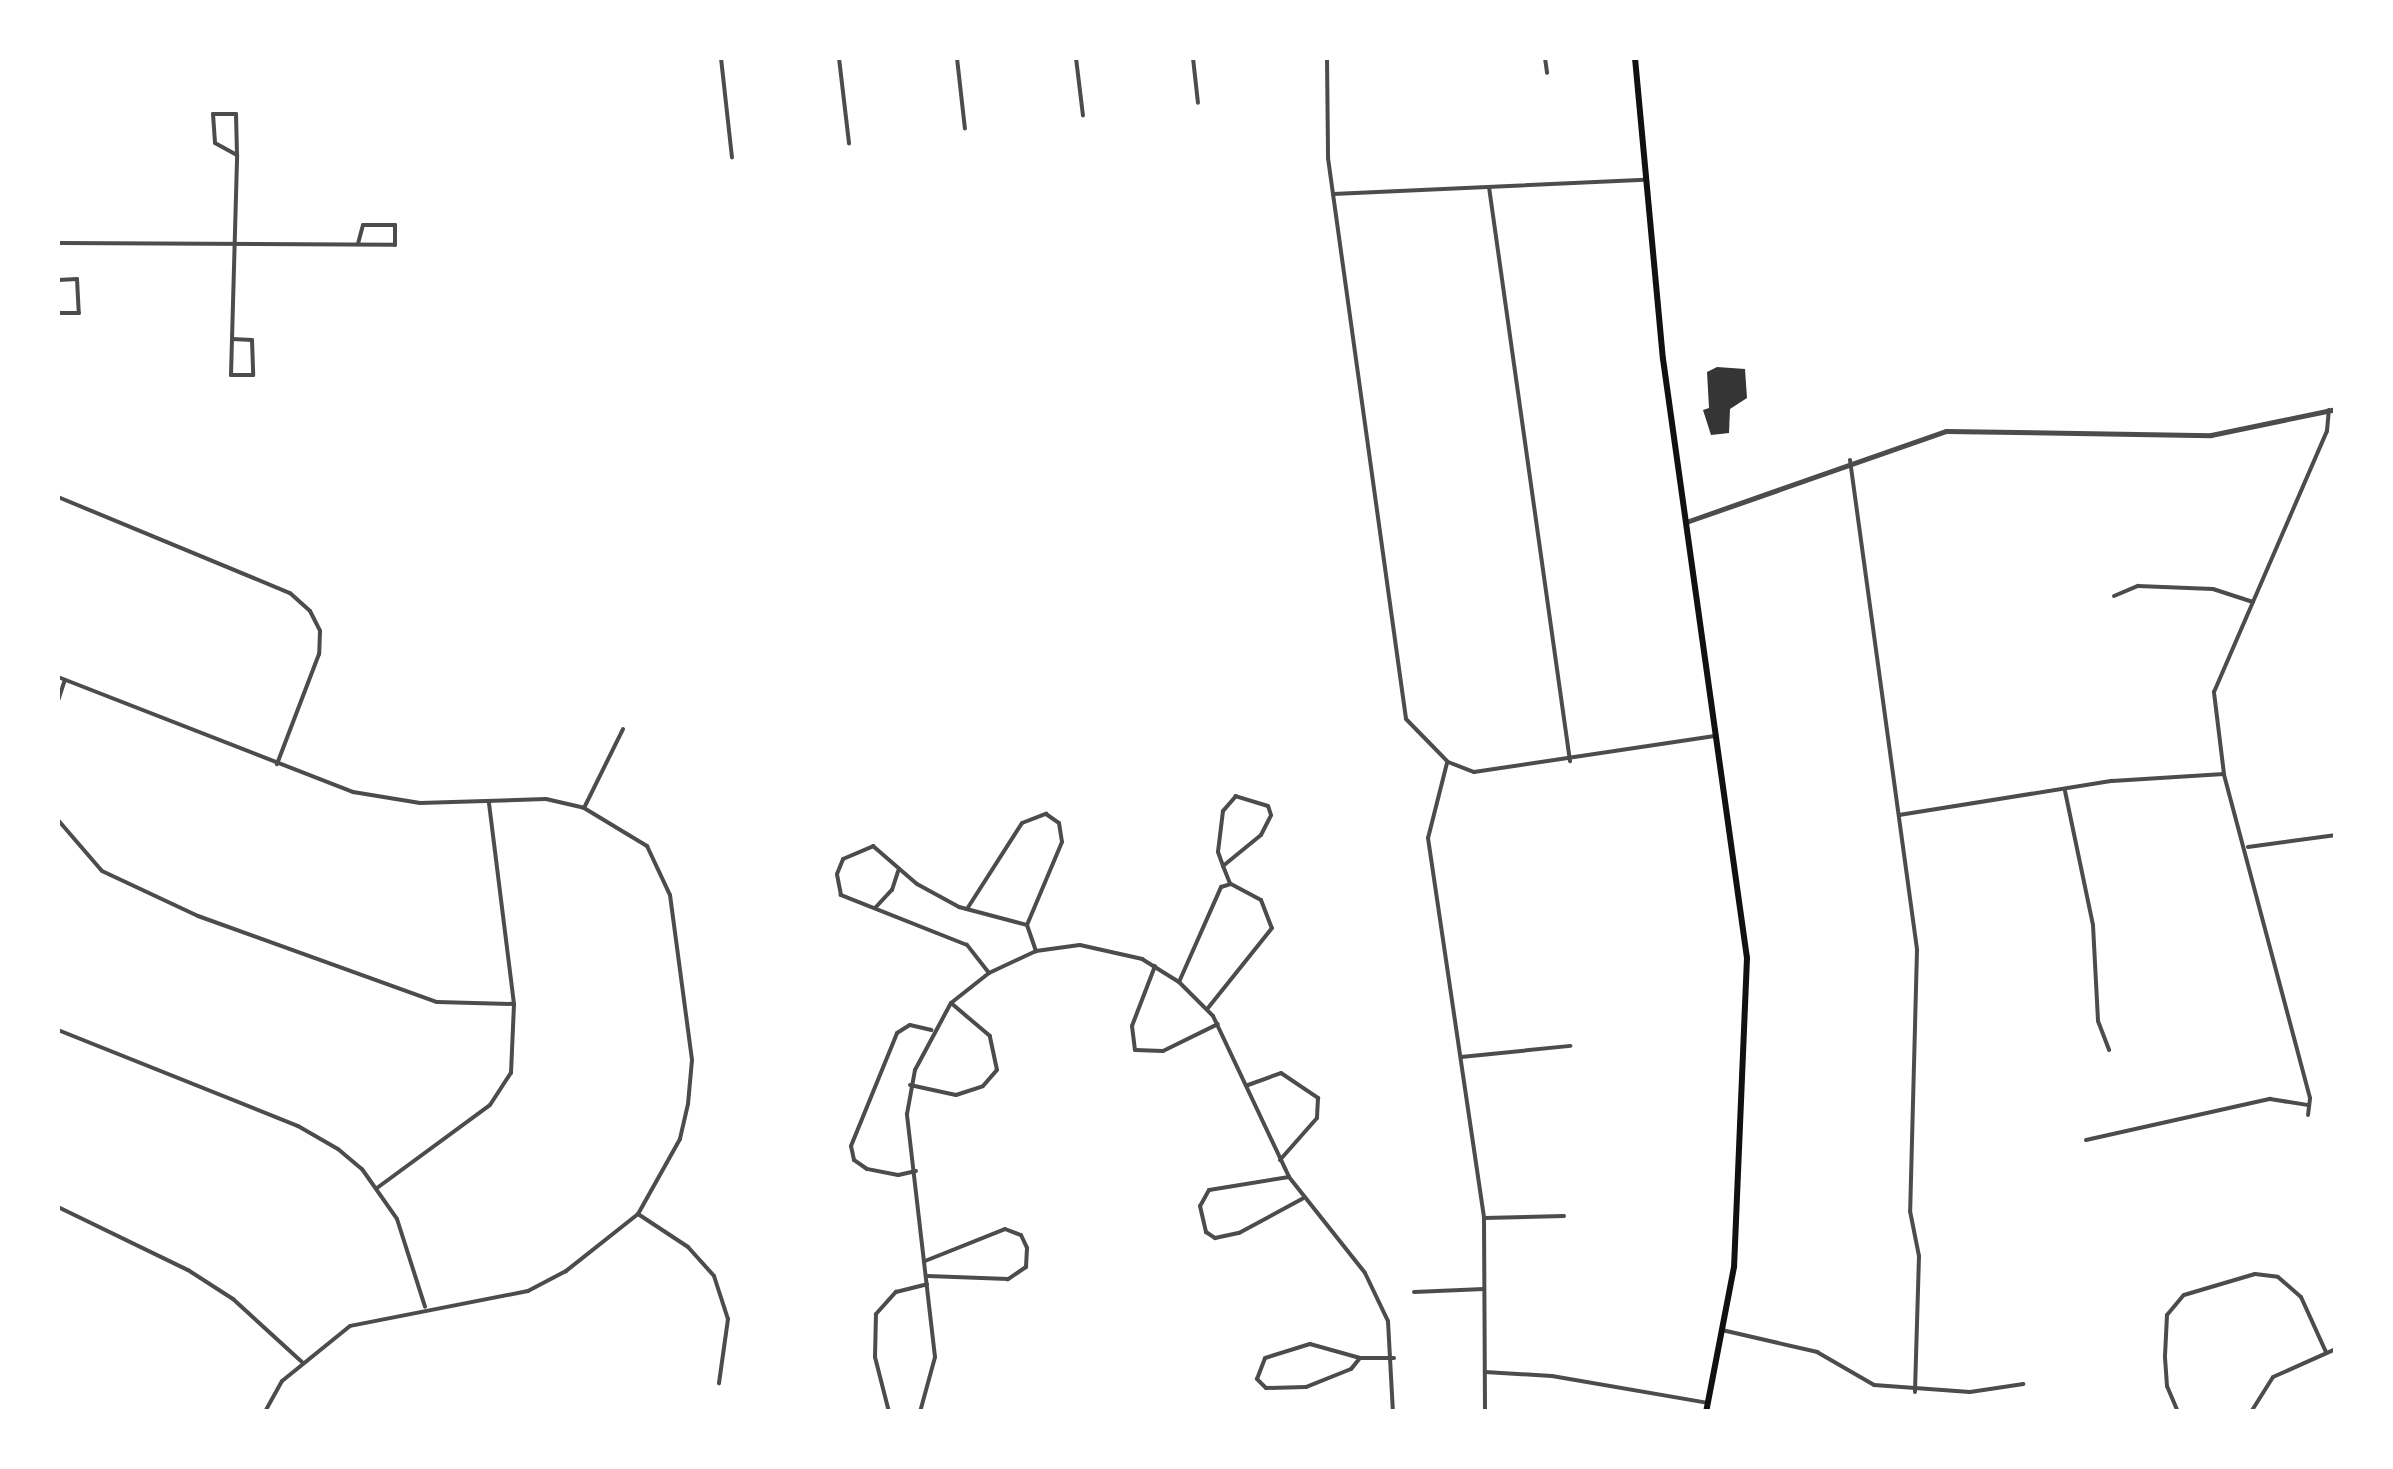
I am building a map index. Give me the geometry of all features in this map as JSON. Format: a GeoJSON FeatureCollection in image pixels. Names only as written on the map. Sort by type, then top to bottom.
{"type":"FeatureCollection","features":[{"type":"Feature","properties":{"kind":"main road"},"geometry":{"type":"LineString","coordinates":[[1635,58],[1645,180],[1686,522],[1747,958],[1740,1176],[1722,1330],[1707,1407]]}},
{"type":"Feature","properties":{"kind":"street"},"geometry":{"type":"LineString","coordinates":[[722,58],[732,157]]}},
{"type":"Feature","properties":{"kind":"street"},"geometry":{"type":"LineString","coordinates":[[839,58],[849,143]]}},
{"type":"Feature","properties":{"kind":"street"},"geometry":{"type":"LineString","coordinates":[[957,58],[965,129]]}},
{"type":"Feature","properties":{"kind":"street"},"geometry":{"type":"LineString","coordinates":[[1076,58],[1083,116]]}},
{"type":"Feature","properties":{"kind":"street"},"geometry":{"type":"LineString","coordinates":[[1193,58],[1198,103]]}},
{"type":"Feature","properties":{"kind":"street"},"geometry":{"type":"LineString","coordinates":[[1327,58],[1333,194],[1399,693],[1415,734],[1448,762],[1492,772],[1716,736]]}},
{"type":"Feature","properties":{"kind":"street"},"geometry":{"type":"LineString","coordinates":[[1544,58],[1547,73]]}},
{"type":"Feature","properties":{"kind":"street"},"geometry":{"type":"LineString","coordinates":[[232,340],[252,340],[253,375],[231,375],[237,155],[236,114],[213,114],[216,143],[237,155]]}},
{"type":"Feature","properties":{"kind":"street"},"geometry":{"type":"LineString","coordinates":[[58,115],[58,255]]}},
{"type":"Feature","properties":{"kind":"street"},"geometry":{"type":"LineString","coordinates":[[1333,194],[1645,180]]}},
{"type":"Feature","properties":{"kind":"street"},"geometry":{"type":"LineString","coordinates":[[1489,187],[1570,761]]}},
{"type":"Feature","properties":{"kind":"street"},"geometry":{"type":"LineString","coordinates":[[58,244],[395,245],[395,225],[363,225],[358,244]]}},
{"type":"Feature","properties":{"kind":"street"},"geometry":{"type":"LineString","coordinates":[[58,280],[77,278],[79,313],[58,313]]}},
{"type":"Feature","properties":{"kind":"street"},"geometry":{"type":"LineString","coordinates":[[1686,522],[1850,460],[1946,431],[2212,435],[2332,410],[2327,431],[2218,675],[2214,706],[2224,774],[2248,847],[2309,1105],[2308,1115]]}},
{"type":"Feature","properties":{"kind":"street"},"geometry":{"type":"LineString","coordinates":[[1850,460],[1917,950],[1910,1211],[1919,1256],[1915,1392]]}},
{"type":"Feature","properties":{"kind":"street"},"geometry":{"type":"LineString","coordinates":[[58,497],[300,599],[316,621],[319,654],[277,764]]}},
{"type":"Feature","properties":{"kind":"street"},"geometry":{"type":"LineString","coordinates":[[2114,596],[2138,586],[2213,589],[2253,602]]}},
{"type":"Feature","properties":{"kind":"street"},"geometry":{"type":"LineString","coordinates":[[58,677],[277,764],[390,800],[546,799],[584,808],[647,846],[680,934],[692,1060],[688,1104],[680,1140],[638,1214],[566,1272],[528,1291],[425,1308],[350,1326],[302,1362],[264,1412]]}},
{"type":"Feature","properties":{"kind":"street"},"geometry":{"type":"LineString","coordinates":[[58,701],[64,680]]}},
{"type":"Feature","properties":{"kind":"street"},"geometry":{"type":"LineString","coordinates":[[584,808],[623,729]]}},
{"type":"Feature","properties":{"kind":"street"},"geometry":{"type":"LineString","coordinates":[[1448,762],[1428,838],[1484,1218],[1485,1412]]}},
{"type":"Feature","properties":{"kind":"street"},"geometry":{"type":"LineString","coordinates":[[1898,815],[2224,774]]}},
{"type":"Feature","properties":{"kind":"street"},"geometry":{"type":"LineString","coordinates":[[2065,791],[2093,924],[2098,1021],[2108,1050]]}},
{"type":"Feature","properties":{"kind":"street"},"geometry":{"type":"LineString","coordinates":[[1207,1008],[1272,928],[1261,900],[1231,884],[1223,866],[1218,840],[1224,811],[1236,796],[1252,797],[1268,806],[1269,822],[1223,866]]}},
{"type":"Feature","properties":{"kind":"street"},"geometry":{"type":"LineString","coordinates":[[377,1188],[490,1105],[505,1087],[514,1057],[514,1004],[489,802]]}},
{"type":"Feature","properties":{"kind":"street"},"geometry":{"type":"LineString","coordinates":[[967,910],[1022,823],[1046,814],[1059,824],[1062,842],[1027,924],[1036,951]]}},
{"type":"Feature","properties":{"kind":"street"},"geometry":{"type":"LineString","coordinates":[[58,820],[111,877],[198,916],[437,1002],[514,1004]]}},
{"type":"Feature","properties":{"kind":"street"},"geometry":{"type":"LineString","coordinates":[[2248,847],[2336,834]]}},
{"type":"Feature","properties":{"kind":"street"},"geometry":{"type":"LineString","coordinates":[[989,973],[967,945],[841,895],[837,874],[843,858],[873,846],[898,870],[967,910],[1027,924]]}},
{"type":"Feature","properties":{"kind":"street"},"geometry":{"type":"LineString","coordinates":[[875,908],[892,890],[898,870]]}},
{"type":"Feature","properties":{"kind":"street"},"geometry":{"type":"LineString","coordinates":[[1179,982],[1215,898],[1231,884]]}},
{"type":"Feature","properties":{"kind":"street"},"geometry":{"type":"LineString","coordinates":[[929,1412],[922,1409],[935,1356],[907,1114],[910,1085],[931,1030],[951,1003],[989,973],[1036,951],[1108,948],[1154,966],[1179,982],[1218,1024],[1289,1177],[1302,1199],[1365,1274],[1388,1321],[1394,1358],[1393,1412]]}},
{"type":"Feature","properties":{"kind":"street"},"geometry":{"type":"LineString","coordinates":[[1154,966],[1132,1026],[1135,1050],[1163,1051],[1218,1024]]}},
{"type":"Feature","properties":{"kind":"street"},"geometry":{"type":"LineString","coordinates":[[910,1085],[956,1095],[983,1086],[997,1070],[990,1036],[951,1003]]}},
{"type":"Feature","properties":{"kind":"street"},"geometry":{"type":"LineString","coordinates":[[916,1171],[898,1175],[868,1169],[850,1146],[897,1032],[910,1025],[931,1030]]}},
{"type":"Feature","properties":{"kind":"street"},"geometry":{"type":"LineString","coordinates":[[58,1030],[298,1126],[338,1149],[377,1188],[412,1250],[425,1308]]}},
{"type":"Feature","properties":{"kind":"street"},"geometry":{"type":"LineString","coordinates":[[1462,1057],[1570,1046]]}},
{"type":"Feature","properties":{"kind":"street"},"geometry":{"type":"LineString","coordinates":[[1248,1084],[1281,1073],[1318,1098],[1317,1118],[1280,1160]]}},
{"type":"Feature","properties":{"kind":"street"},"geometry":{"type":"LineString","coordinates":[[2086,1140],[2270,1099],[2309,1105]]}},
{"type":"Feature","properties":{"kind":"street"},"geometry":{"type":"LineString","coordinates":[[1289,1177],[1208,1190],[1200,1206],[1206,1232],[1215,1238],[1239,1233],[1302,1199]]}},
{"type":"Feature","properties":{"kind":"street"},"geometry":{"type":"LineString","coordinates":[[58,1207],[188,1270],[234,1300],[302,1362]]}},
{"type":"Feature","properties":{"kind":"street"},"geometry":{"type":"LineString","coordinates":[[638,1214],[688,1247],[714,1276],[728,1319],[719,1383]]}},
{"type":"Feature","properties":{"kind":"street"},"geometry":{"type":"LineString","coordinates":[[1484,1218],[1564,1216]]}},
{"type":"Feature","properties":{"kind":"street"},"geometry":{"type":"LineString","coordinates":[[925,1261],[1005,1229],[1022,1234],[1028,1254],[1022,1272],[1008,1279],[927,1276]]}},
{"type":"Feature","properties":{"kind":"street"},"geometry":{"type":"LineString","coordinates":[[2178,1412],[2167,1386],[2164,1356],[2167,1315],[2184,1296],[2255,1274],[2278,1277],[2301,1297],[2326,1352]]}},
{"type":"Feature","properties":{"kind":"street"},"geometry":{"type":"LineString","coordinates":[[889,1412],[875,1357],[876,1314],[896,1292],[927,1284]]}},
{"type":"Feature","properties":{"kind":"street"},"geometry":{"type":"LineString","coordinates":[[1414,1292],[1484,1289]]}},
{"type":"Feature","properties":{"kind":"street"},"geometry":{"type":"LineString","coordinates":[[1722,1330],[1816,1352],[1874,1385],[1915,1392],[2023,1384]]}},
{"type":"Feature","properties":{"kind":"street"},"geometry":{"type":"LineString","coordinates":[[1360,1358],[1331,1380],[1306,1387],[1266,1388],[1257,1378],[1264,1358],[1310,1344],[1360,1358],[1394,1358]]}},
{"type":"Feature","properties":{"kind":"street"},"geometry":{"type":"LineString","coordinates":[[2251,1412],[2273,1377],[2336,1349]]}},
{"type":"Feature","properties":{"kind":"street"},"geometry":{"type":"LineString","coordinates":[[1484,1372],[1552,1376],[1707,1407]]}},
{"type":"Feature","properties":{"kind":"building"},"geometry":{"type":"Polygon","coordinates":[[[1717,367],[1745,369],[1747,398],[1730,409],[1729,433],[1711,435],[1703,410],[1709,408],[1707,372],[1717,367]]]}}]}
